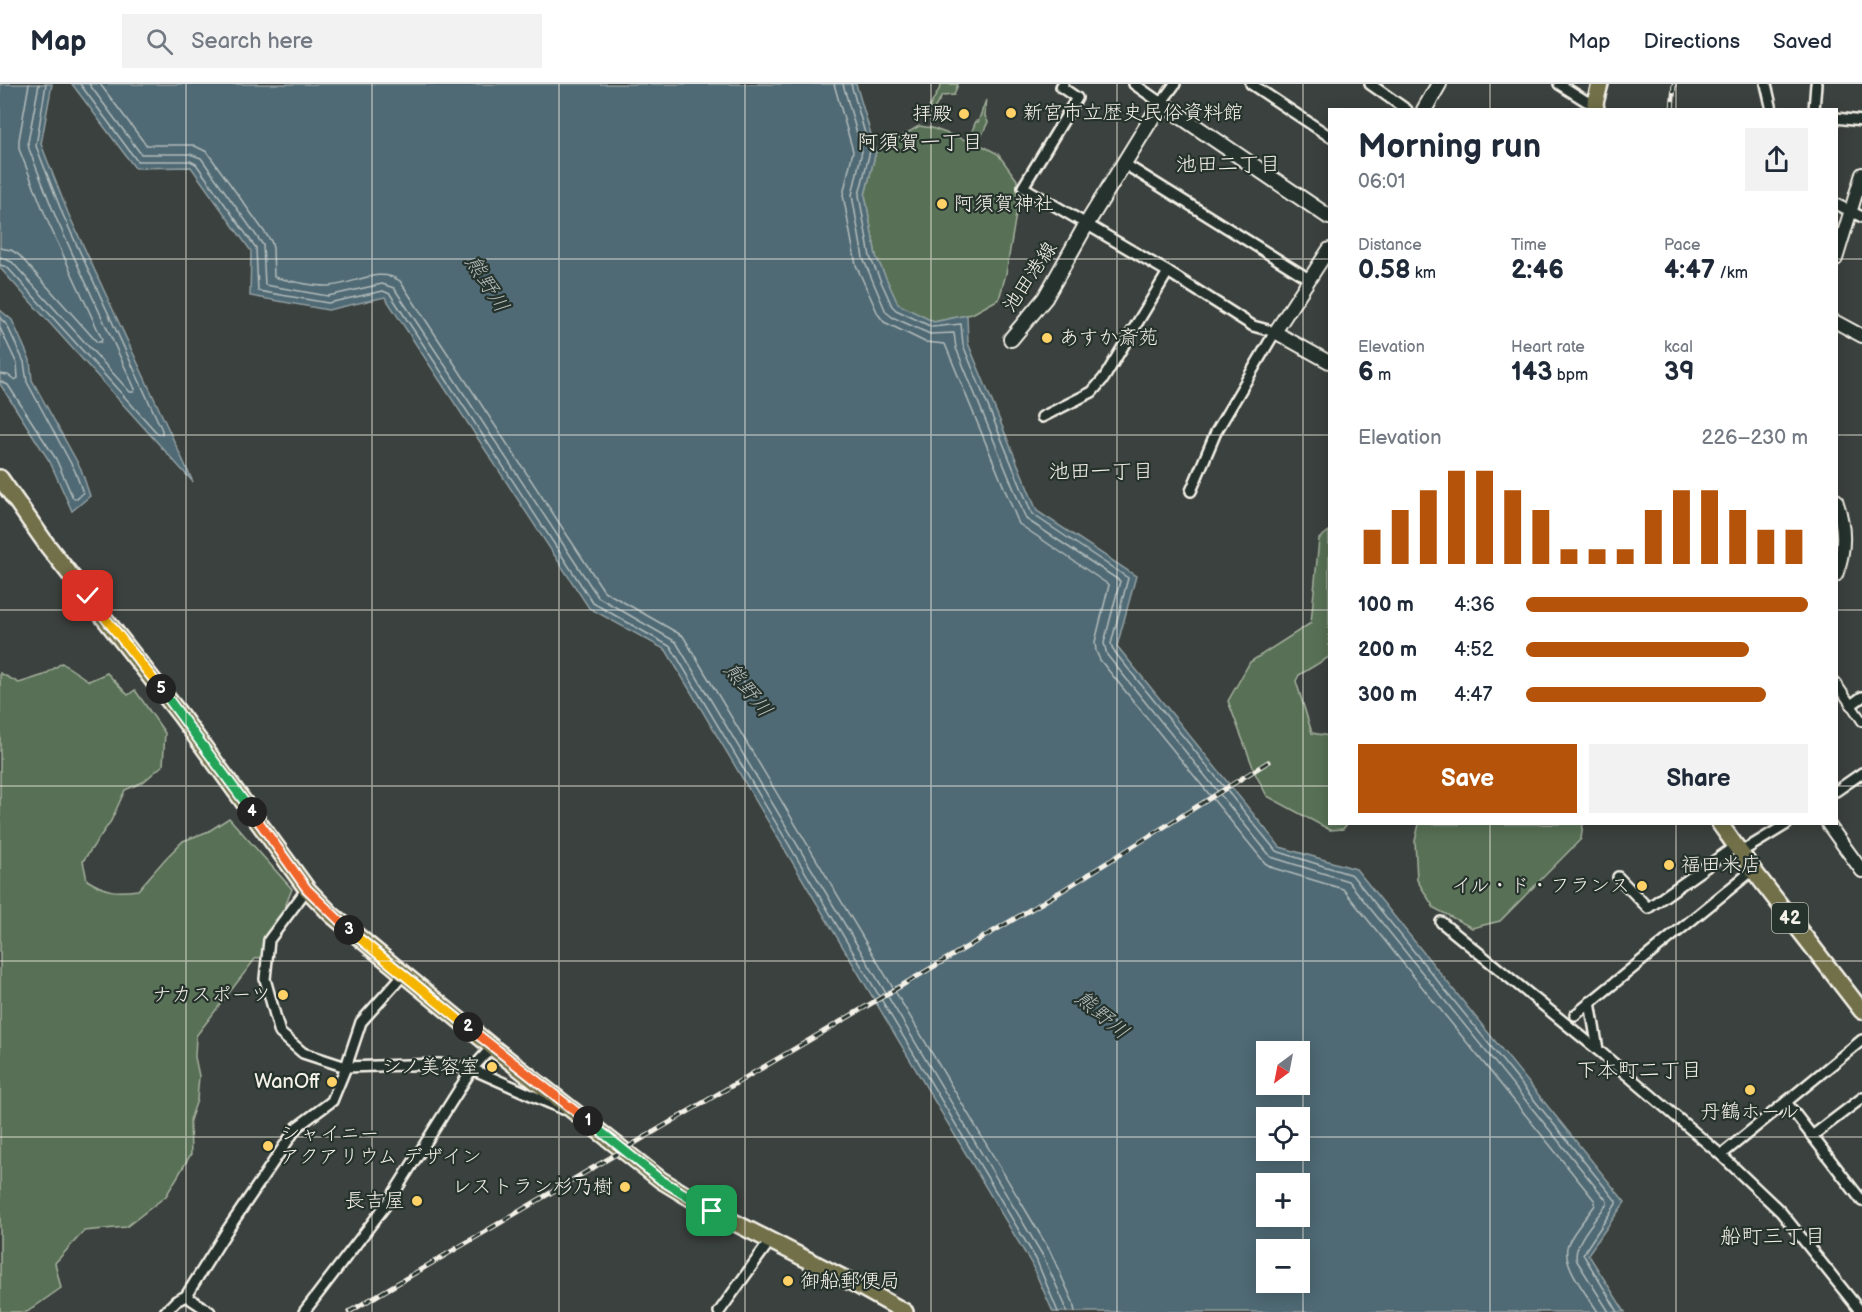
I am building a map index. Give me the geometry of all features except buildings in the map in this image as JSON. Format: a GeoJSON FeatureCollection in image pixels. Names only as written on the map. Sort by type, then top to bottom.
{"type":"FeatureCollection","features":[{"type":"Feature","properties":{"kind":"main road"},"geometry":{"type":"LineString","coordinates":[[1425,108],[1439,84]]}},
{"type":"Feature","properties":{"kind":"main road"},"geometry":{"type":"LineString","coordinates":[[1595,106],[1600,84]]}},
{"type":"Feature","properties":{"kind":"main road","name":"池田港線"},"geometry":{"type":"LineString","coordinates":[[1011,339],[1045,298],[1086,225],[1161,103]]}},
{"type":"Feature","properties":{"kind":"main road"},"geometry":{"type":"LineString","coordinates":[[1161,103],[1328,216]]}},
{"type":"Feature","properties":{"kind":"main road"},"geometry":{"type":"LineString","coordinates":[[0,478],[47,544],[181,716],[307,889],[332,915],[492,1047],[661,1180],[712,1211],[883,1298],[905,1312]]}},
{"type":"Feature","properties":{"kind":"main road","name":"42"},"geometry":{"type":"LineString","coordinates":[[1721,825],[1862,1011]]}},
{"type":"Feature","properties":{"kind":"street"},"geometry":{"type":"LineString","coordinates":[[1063,84],[1060,87],[1077,98],[1023,187],[1168,272],[1253,326],[1275,332],[1328,361]]}},
{"type":"Feature","properties":{"kind":"street"},"geometry":{"type":"LineString","coordinates":[[1134,84],[1161,103],[1175,84]]}},
{"type":"Feature","properties":{"kind":"street"},"geometry":{"type":"LineString","coordinates":[[1251,84],[1328,135]]}},
{"type":"Feature","properties":{"kind":"street"},"geometry":{"type":"LineString","coordinates":[[1370,84],[1404,108]]}},
{"type":"Feature","properties":{"kind":"street"},"geometry":{"type":"LineString","coordinates":[[1559,84],[1595,106]]}},
{"type":"Feature","properties":{"kind":"street"},"geometry":{"type":"LineString","coordinates":[[1766,84],[1772,108]]}},
{"type":"Feature","properties":{"kind":"street"},"geometry":{"type":"LineString","coordinates":[[1814,108],[1816,84]]}},
{"type":"Feature","properties":{"kind":"street"},"geometry":{"type":"LineString","coordinates":[[1838,118],[1862,120]]}},
{"type":"Feature","properties":{"kind":"street"},"geometry":{"type":"LineString","coordinates":[[1124,163],[1309,279]]}},
{"type":"Feature","properties":{"kind":"street"},"geometry":{"type":"LineString","coordinates":[[1838,255],[1857,214],[1862,174]]}},
{"type":"Feature","properties":{"kind":"street"},"geometry":{"type":"LineString","coordinates":[[1838,205],[1857,214]]}},
{"type":"Feature","properties":{"kind":"street"},"geometry":{"type":"LineString","coordinates":[[1191,491],[1216,432],[1275,332],[1309,279],[1325,265]]}},
{"type":"Feature","properties":{"kind":"street"},"geometry":{"type":"LineString","coordinates":[[1042,417],[1092,392],[1104,378],[1168,272]]}},
{"type":"Feature","properties":{"kind":"street"},"geometry":{"type":"LineString","coordinates":[[1838,323],[1862,336]]}},
{"type":"Feature","properties":{"kind":"street"},"geometry":{"type":"LineString","coordinates":[[1838,508],[1843,527],[1844,546],[1838,568]]}},
{"type":"Feature","properties":{"kind":"street"},"geometry":{"type":"LineString","coordinates":[[1838,686],[1862,721]]}},
{"type":"Feature","properties":{"kind":"street"},"geometry":{"type":"LineString","coordinates":[[1851,705],[1862,697]]}},
{"type":"Feature","properties":{"kind":"street"},"geometry":{"type":"LineString","coordinates":[[1838,790],[1862,773]]}},
{"type":"Feature","properties":{"kind":"street"},"geometry":{"type":"LineString","coordinates":[[1618,877],[1648,908],[1739,849],[1785,825]]}},
{"type":"Feature","properties":{"kind":"street"},"geometry":{"type":"LineString","coordinates":[[1829,825],[1862,871]]}},
{"type":"Feature","properties":{"kind":"street"},"geometry":{"type":"LineString","coordinates":[[1575,1015],[1753,870]]}},
{"type":"Feature","properties":{"kind":"street"},"geometry":{"type":"LineString","coordinates":[[307,889],[269,940],[265,979],[280,1033],[303,1053],[346,1067],[439,1064],[472,1069],[586,1120]]}},
{"type":"Feature","properties":{"kind":"street"},"geometry":{"type":"LineString","coordinates":[[1441,922],[1598,1050],[1721,1155],[1781,1212],[1861,1312]]}},
{"type":"Feature","properties":{"kind":"street"},"geometry":{"type":"LineString","coordinates":[[165,1312],[176,1301],[186,1296],[297,1127],[332,1101],[361,1022],[403,975]]}},
{"type":"Feature","properties":{"kind":"street"},"geometry":{"type":"LineString","coordinates":[[1590,1002],[1598,1050]]}},
{"type":"Feature","properties":{"kind":"street"},"geometry":{"type":"LineString","coordinates":[[1721,1155],[1862,1040]]}},
{"type":"Feature","properties":{"kind":"street"},"geometry":{"type":"LineString","coordinates":[[303,1312],[390,1201],[472,1069],[492,1047]]}},
{"type":"Feature","properties":{"kind":"street"},"geometry":{"type":"LineString","coordinates":[[1812,1136],[1862,1098]]}},
{"type":"Feature","properties":{"kind":"street"},"geometry":{"type":"LineString","coordinates":[[1786,1102],[1862,1201]]}},
{"type":"Feature","properties":{"kind":"street"},"geometry":{"type":"LineString","coordinates":[[719,1312],[770,1240]]}},
{"type":"Feature","properties":{"kind":"street"},"geometry":{"type":"LineString","coordinates":[[186,1296],[210,1312]]}},
{"type":"Feature","properties":{"kind":"green space"},"geometry":{"type":"Polygon","coordinates":[[[942,84],[958,84],[954,95],[942,96],[934,109],[929,108],[942,84]]]}},
{"type":"Feature","properties":{"kind":"green space"},"geometry":{"type":"Polygon","coordinates":[[[986,100],[985,116],[988,122],[980,139],[977,140],[970,136],[986,100]]]}},
{"type":"Feature","properties":{"kind":"green space","name":"阿須賀神社"},"geometry":{"type":"Polygon","coordinates":[[[919,126],[932,128],[998,154],[1017,180],[1016,214],[1006,274],[999,299],[972,314],[934,322],[898,305],[876,256],[865,195],[876,151],[919,126]]]}},
{"type":"Feature","properties":{"kind":"green space"},"geometry":{"type":"Polygon","coordinates":[[[1328,532],[1328,658],[1299,675],[1296,681],[1312,733],[1328,736],[1328,825],[1346,825],[1343,829],[1330,830],[1267,796],[1256,775],[1228,701],[1250,662],[1311,623],[1319,539],[1328,532]]]}},
{"type":"Feature","properties":{"kind":"green space"},"geometry":{"type":"Polygon","coordinates":[[[62,663],[89,681],[107,673],[128,695],[135,690],[165,733],[163,765],[143,782],[125,790],[111,821],[83,861],[87,880],[111,891],[138,890],[183,841],[209,831],[229,818],[292,889],[274,935],[270,953],[255,959],[196,1036],[195,1057],[199,1076],[197,1100],[190,1120],[191,1154],[166,1196],[126,1227],[84,1231],[55,1263],[61,1288],[27,1312],[0,1312],[0,673],[19,683],[44,675],[62,663]]]}},
{"type":"Feature","properties":{"kind":"green space"},"geometry":{"type":"Polygon","coordinates":[[[1419,825],[1583,825],[1581,839],[1500,921],[1472,928],[1434,908],[1417,880],[1415,841],[1419,825]]]}},
{"type":"Feature","properties":{"kind":"water"},"geometry":{"type":"Polygon","coordinates":[[[0,84],[52,84],[41,144],[68,213],[193,482],[0,268],[0,84]]]}},
{"type":"Feature","properties":{"kind":"water","name":"熊野川"},"geometry":{"type":"Polygon","coordinates":[[[72,84],[856,84],[876,151],[865,195],[876,256],[898,304],[934,322],[967,315],[968,343],[1037,511],[1136,576],[1117,646],[1280,847],[1356,869],[1625,1202],[1588,1254],[1625,1312],[1053,1312],[1031,1263],[666,650],[589,608],[385,297],[328,310],[250,296],[251,251],[191,167],[135,168],[72,84]]]}},
{"type":"Feature","properties":{"kind":"water"},"geometry":{"type":"Polygon","coordinates":[[[0,310],[12,320],[30,360],[32,380],[81,469],[90,496],[72,511],[50,462],[0,384],[0,310]]]}},
{"type":"Feature","properties":{"kind":"railway"},"geometry":{"type":"LineString","coordinates":[[1672,108],[1674,84]]}},
{"type":"Feature","properties":{"kind":"railway"},"geometry":{"type":"LineString","coordinates":[[349,1312],[1060,892],[1268,762]]}},
{"type":"Feature","properties":{"kind":"place","name":"新宮市立歴史民俗資料館"},"geometry":{"type":"Point","coordinates":[1011,113]}},
{"type":"Feature","properties":{"kind":"place","name":"拝殿"},"geometry":{"type":"Point","coordinates":[964,114]}},
{"type":"Feature","properties":{"kind":"place","name":"阿須賀神社"},"geometry":{"type":"Point","coordinates":[942,204]}},
{"type":"Feature","properties":{"kind":"place","name":"あすか斎苑"},"geometry":{"type":"Point","coordinates":[1047,338]}},
{"type":"Feature","properties":{"kind":"place","name":"福田米店"},"geometry":{"type":"Point","coordinates":[1669,865]}},
{"type":"Feature","properties":{"kind":"place","name":"イル・ド・フランス"},"geometry":{"type":"Point","coordinates":[1642,886]}},
{"type":"Feature","properties":{"kind":"place","name":"ナカスポーツ"},"geometry":{"type":"Point","coordinates":[283,995]}},
{"type":"Feature","properties":{"kind":"place","name":"シノ美容室"},"geometry":{"type":"Point","coordinates":[492,1067]}},
{"type":"Feature","properties":{"kind":"place","name":"WanOff"},"geometry":{"type":"Point","coordinates":[332,1082]}},
{"type":"Feature","properties":{"kind":"place","name":"丹鶴ホール"},"geometry":{"type":"Point","coordinates":[1750,1090]}},
{"type":"Feature","properties":{"kind":"place","name":"シャイニー アクアリウム デザイン"},"geometry":{"type":"Point","coordinates":[268,1146]}},
{"type":"Feature","properties":{"kind":"place","name":"レストラン杉乃樹"},"geometry":{"type":"Point","coordinates":[625,1187]}},
{"type":"Feature","properties":{"kind":"place","name":"長吉屋"},"geometry":{"type":"Point","coordinates":[417,1201]}},
{"type":"Feature","properties":{"kind":"place","name":"御船郵便局"},"geometry":{"type":"Point","coordinates":[788,1281]}},
{"type":"Feature","properties":{"kind":"district","name":"阿須賀一丁目"},"geometry":{"type":"Point","coordinates":[920,142]}},
{"type":"Feature","properties":{"kind":"district","name":"池田二丁目"},"geometry":{"type":"Point","coordinates":[1228,164]}},
{"type":"Feature","properties":{"kind":"district","name":"池田一丁目"},"geometry":{"type":"Point","coordinates":[1101,471]}},
{"type":"Feature","properties":{"kind":"district","name":"下本町二丁目"},"geometry":{"type":"Point","coordinates":[1639,1070]}},
{"type":"Feature","properties":{"kind":"district","name":"船町三丁目"},"geometry":{"type":"Point","coordinates":[1773,1236]}},
{"type":"Feature","properties":{"kind":"route"},"geometry":{"type":"LineString","coordinates":[[88,596],[181,716],[307,889],[332,915],[403,975],[614,1144],[661,1180],[712,1211]]}}]}
